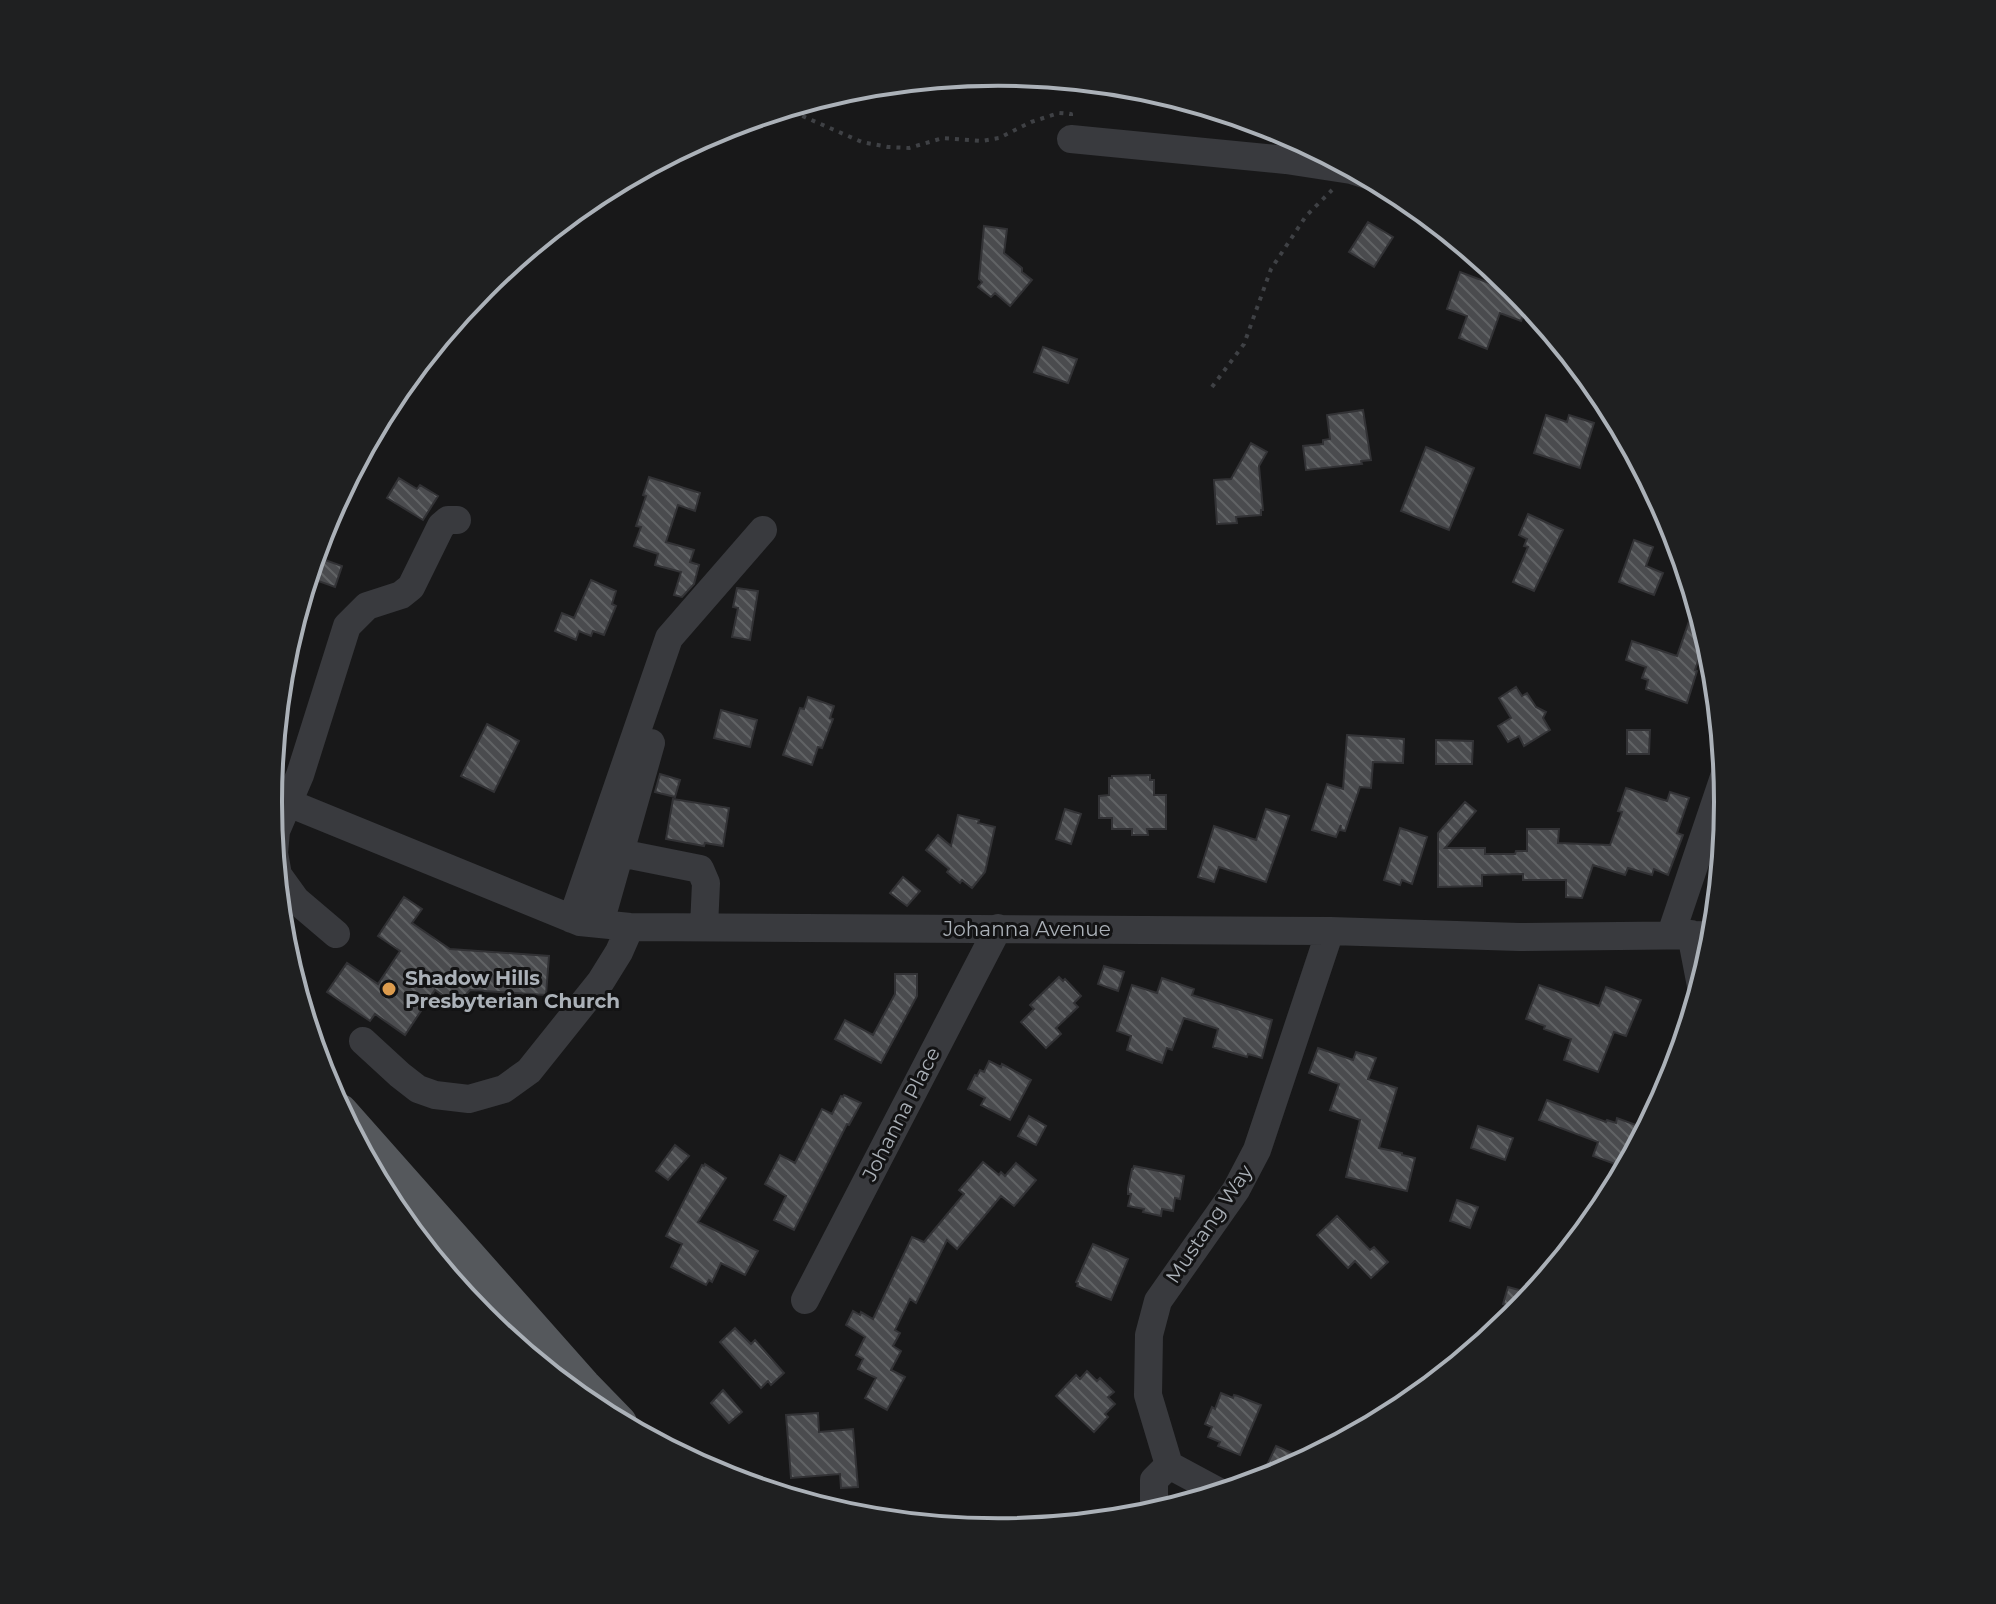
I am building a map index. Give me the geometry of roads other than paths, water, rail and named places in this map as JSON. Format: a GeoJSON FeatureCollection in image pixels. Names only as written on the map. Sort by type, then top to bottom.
{"type":"FeatureCollection","features":[{"type":"Feature","properties":{"kind":"main road"},"geometry":{"type":"LineString","coordinates":[[373,1150],[561,1369]]}},
{"type":"Feature","properties":{"kind":"street"},"geometry":{"type":"LineString","coordinates":[[1071,139],[1286,160],[1329,168]]}},
{"type":"Feature","properties":{"kind":"street"},"geometry":{"type":"LineString","coordinates":[[282,795],[302,772],[347,626],[367,606],[401,595],[411,587],[441,526],[448,520],[457,520]]}},
{"type":"Feature","properties":{"kind":"street"},"geometry":{"type":"LineString","coordinates":[[572,919],[669,638],[763,530]]}},
{"type":"Feature","properties":{"kind":"street"},"geometry":{"type":"LineString","coordinates":[[600,923],[667,691]]}},
{"type":"Feature","properties":{"kind":"street","name":"Johanna Avenue"},"geometry":{"type":"LineString","coordinates":[[282,800],[580,922],[630,927],[1330,931],[1519,937],[1692,934]]}},
{"type":"Feature","properties":{"kind":"street"},"geometry":{"type":"LineString","coordinates":[[1696,959],[1692,934],[1713,834]]}},
{"type":"Feature","properties":{"kind":"street"},"geometry":{"type":"LineString","coordinates":[[620,853],[700,869],[706,883],[704,927]]}},
{"type":"Feature","properties":{"kind":"street"},"geometry":{"type":"LineString","coordinates":[[287,888],[296,900],[336,934]]}},
{"type":"Feature","properties":{"kind":"street"},"geometry":{"type":"LineString","coordinates":[[363,1041],[418,1089],[435,1095],[469,1099],[504,1089],[529,1071],[601,981],[630,927]]}},
{"type":"Feature","properties":{"kind":"street","name":"Johanna Place"},"geometry":{"type":"LineString","coordinates":[[805,1300],[998,928]]}},
{"type":"Feature","properties":{"kind":"street","name":"Mustang Way"},"geometry":{"type":"LineString","coordinates":[[1169,1465],[1148,1395],[1149,1335],[1158,1301],[1236,1190],[1257,1150],[1330,931]]}},
{"type":"Feature","properties":{"kind":"street"},"geometry":{"type":"LineString","coordinates":[[1154,1500],[1154,1480],[1169,1465],[1208,1486]]}},
{"type":"Feature","properties":{"kind":"place","name":"Shadow Hills Presbyterian Church"},"geometry":{"type":"Point","coordinates":[389,989]}}]}
